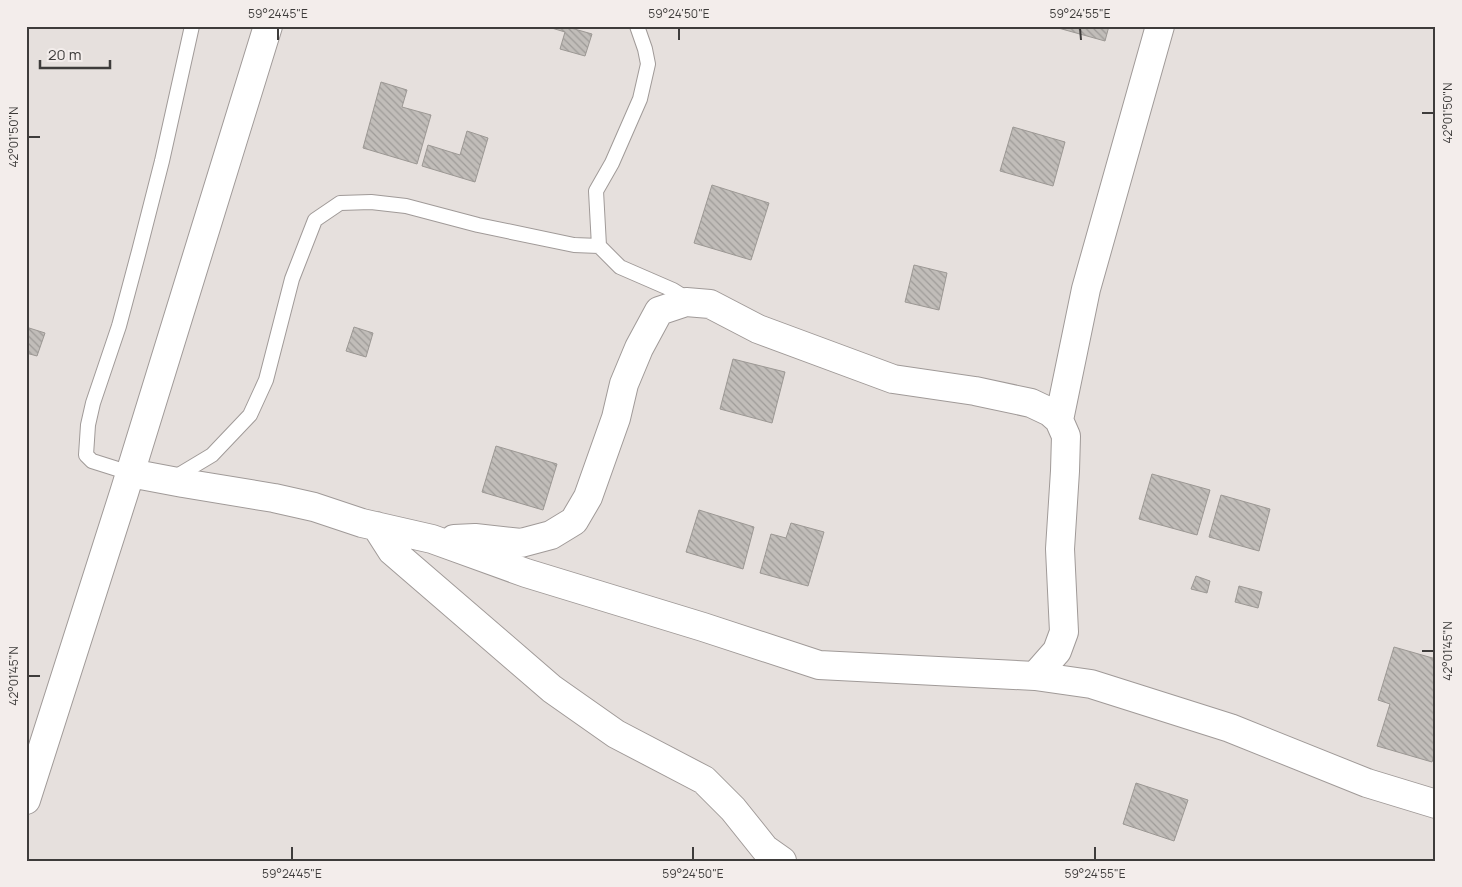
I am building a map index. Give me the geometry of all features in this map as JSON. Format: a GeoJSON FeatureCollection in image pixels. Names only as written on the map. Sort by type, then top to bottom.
{"type":"FeatureCollection","features":[{"type":"Feature","properties":{"kind":"street"},"geometry":{"type":"LineString","coordinates":[[26,800],[120,470],[268,26]]}},
{"type":"Feature","properties":{"kind":"street"},"geometry":{"type":"LineString","coordinates":[[1059,420],[1086,289],[1160,26]]}},
{"type":"Feature","properties":{"kind":"street"},"geometry":{"type":"LineString","coordinates":[[432,539],[475,538],[521,543],[552,536],[574,521],[588,497],[616,418],[624,384],[639,348],[659,311],[686,302],[710,304],[758,329],[893,380],[975,391],[1031,403],[1050,412],[1059,420],[1066,436],[1060,550],[1064,632],[1057,651],[1035,676]]}},
{"type":"Feature","properties":{"kind":"street"},"geometry":{"type":"LineString","coordinates":[[120,470],[274,498],[432,539],[526,573],[703,627],[819,665],[1035,676],[1091,684],[1230,728],[1367,783],[1436,804]]}},
{"type":"Feature","properties":{"kind":"street"},"geometry":{"type":"LineString","coordinates":[[376,526],[392,551],[458,610],[552,689],[616,734],[704,780],[733,809],[765,849],[782,861]]}},
{"type":"Feature","properties":{"kind":"lane"},"geometry":{"type":"LineString","coordinates":[[120,470],[92,460],[86,455],[88,424],[139,251],[162,161],[192,26]]}},
{"type":"Feature","properties":{"kind":"lane"},"geometry":{"type":"LineString","coordinates":[[637,26],[648,64],[640,98],[612,163],[596,191],[599,246],[620,267],[673,290],[693,302]]}},
{"type":"Feature","properties":{"kind":"lane"},"geometry":{"type":"LineString","coordinates":[[169,480],[212,455],[250,415],[266,380],[292,279],[315,220],[340,203],[371,202],[406,206],[478,225],[574,245],[599,246]]}},
{"type":"Feature","properties":{"kind":"building"},"geometry":{"type":"Polygon","coordinates":[[[545,26],[571,26],[571,28],[592,34],[585,56],[560,49],[565,32],[545,26]]]}},
{"type":"Feature","properties":{"kind":"building"},"geometry":{"type":"Polygon","coordinates":[[[1051,26],[1109,26],[1105,41],[1051,26]]]}},
{"type":"Feature","properties":{"kind":"building"},"geometry":{"type":"Polygon","coordinates":[[[381,82],[407,90],[402,107],[431,115],[417,164],[363,148],[381,82]]]}},
{"type":"Feature","properties":{"kind":"building"},"geometry":{"type":"Polygon","coordinates":[[[1013,127],[1065,142],[1053,186],[1000,171],[1013,127]]]}},
{"type":"Feature","properties":{"kind":"building"},"geometry":{"type":"Polygon","coordinates":[[[467,131],[488,138],[475,182],[422,166],[428,145],[460,155],[467,131]]]}},
{"type":"Feature","properties":{"kind":"building"},"geometry":{"type":"Polygon","coordinates":[[[712,185],[769,203],[751,260],[694,243],[712,185]]]}},
{"type":"Feature","properties":{"kind":"building"},"geometry":{"type":"Polygon","coordinates":[[[914,265],[947,273],[939,310],[905,302],[914,265]]]}},
{"type":"Feature","properties":{"kind":"building"},"geometry":{"type":"Polygon","coordinates":[[[26,327],[45,333],[37,356],[26,353],[26,327]]]}},
{"type":"Feature","properties":{"kind":"building"},"geometry":{"type":"Polygon","coordinates":[[[354,327],[373,333],[366,357],[346,351],[354,327]]]}},
{"type":"Feature","properties":{"kind":"building"},"geometry":{"type":"Polygon","coordinates":[[[733,359],[785,372],[772,423],[720,409],[733,359]]]}},
{"type":"Feature","properties":{"kind":"building"},"geometry":{"type":"Polygon","coordinates":[[[496,446],[557,464],[543,510],[482,492],[496,446]]]}},
{"type":"Feature","properties":{"kind":"building"},"geometry":{"type":"Polygon","coordinates":[[[1152,474],[1210,490],[1197,535],[1139,519],[1152,474]]]}},
{"type":"Feature","properties":{"kind":"building"},"geometry":{"type":"Polygon","coordinates":[[[1221,495],[1270,509],[1259,551],[1209,537],[1221,495]]]}},
{"type":"Feature","properties":{"kind":"building"},"geometry":{"type":"Polygon","coordinates":[[[699,510],[754,527],[743,569],[686,552],[699,510]]]}},
{"type":"Feature","properties":{"kind":"building"},"geometry":{"type":"Polygon","coordinates":[[[791,523],[824,532],[808,586],[760,573],[771,534],[786,538],[791,523]]]}},
{"type":"Feature","properties":{"kind":"building"},"geometry":{"type":"Polygon","coordinates":[[[1196,576],[1210,581],[1207,593],[1191,589],[1196,576]]]}},
{"type":"Feature","properties":{"kind":"building"},"geometry":{"type":"Polygon","coordinates":[[[1239,586],[1262,592],[1258,608],[1235,602],[1239,586]]]}},
{"type":"Feature","properties":{"kind":"building"},"geometry":{"type":"Polygon","coordinates":[[[1394,647],[1436,659],[1436,750],[1432,762],[1377,746],[1390,704],[1378,700],[1394,647]]]}},
{"type":"Feature","properties":{"kind":"building"},"geometry":{"type":"Polygon","coordinates":[[[1136,783],[1188,800],[1174,841],[1123,824],[1136,783]]]}}]}
